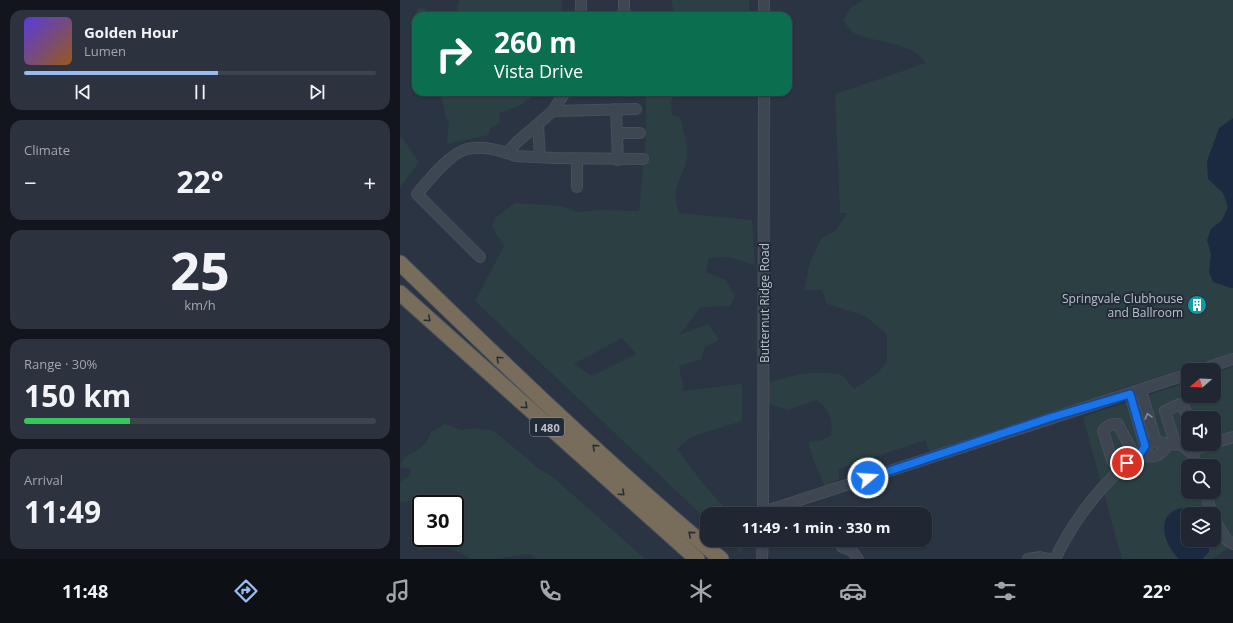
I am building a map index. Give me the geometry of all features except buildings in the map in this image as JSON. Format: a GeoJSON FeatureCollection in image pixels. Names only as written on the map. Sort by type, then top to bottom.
{"type":"FeatureCollection","features":[{"type":"Feature","properties":{"kind":"highway","name":"I 480"},"geometry":{"type":"LineString","coordinates":[[400,263],[565,420],[721,559]]}},
{"type":"Feature","properties":{"kind":"highway","name":"I 480"},"geometry":{"type":"LineString","coordinates":[[400,293],[697,559]]}},
{"type":"Feature","properties":{"kind":"street"},"geometry":{"type":"LineString","coordinates":[[581,0],[581,12]]}},
{"type":"Feature","properties":{"kind":"street"},"geometry":{"type":"LineString","coordinates":[[624,0],[624,12]]}},
{"type":"Feature","properties":{"kind":"street"},"geometry":{"type":"LineString","coordinates":[[764,0],[764,12]]}},
{"type":"Feature","properties":{"kind":"street"},"geometry":{"type":"LineString","coordinates":[[506,153],[552,111],[562,96]]}},
{"type":"Feature","properties":{"kind":"street","name":"Butternut Ridge Road"},"geometry":{"type":"LineString","coordinates":[[763,507],[764,96]]}},
{"type":"Feature","properties":{"kind":"street"},"geometry":{"type":"LineString","coordinates":[[552,111],[636,109]]}},
{"type":"Feature","properties":{"kind":"street"},"geometry":{"type":"LineString","coordinates":[[616,110],[618,160]]}},
{"type":"Feature","properties":{"kind":"street"},"geometry":{"type":"LineString","coordinates":[[538,125],[540,157]]}},
{"type":"Feature","properties":{"kind":"street"},"geometry":{"type":"LineString","coordinates":[[617,133],[640,133]]}},
{"type":"Feature","properties":{"kind":"street"},"geometry":{"type":"LineString","coordinates":[[480,257],[417,194],[434,174],[459,152],[467,149],[494,149],[516,156],[618,160],[643,159]]}},
{"type":"Feature","properties":{"kind":"street"},"geometry":{"type":"LineString","coordinates":[[576,187],[577,159]]}},
{"type":"Feature","properties":{"kind":"street"},"geometry":{"type":"LineString","coordinates":[[1221,363],[1233,359]]}},
{"type":"Feature","properties":{"kind":"street"},"geometry":{"type":"LineString","coordinates":[[781,507],[1041,421],[1141,391],[1181,377]]}},
{"type":"Feature","properties":{"kind":"street"},"geometry":{"type":"LineString","coordinates":[[1141,391],[1156,441]]}},
{"type":"Feature","properties":{"kind":"street"},"geometry":{"type":"LineString","coordinates":[[1130,394],[1140,452]]}},
{"type":"Feature","properties":{"kind":"street"},"geometry":{"type":"LineString","coordinates":[[1171,444],[1165,411],[1180,404],[1183,405],[1185,411]]}},
{"type":"Feature","properties":{"kind":"street"},"geometry":{"type":"LineString","coordinates":[[1120,470],[1110,452],[1102,431],[1105,427],[1118,424],[1140,452],[1150,458],[1156,457],[1171,444]]}},
{"type":"Feature","properties":{"kind":"street"},"geometry":{"type":"LineString","coordinates":[[1221,441],[1233,437]]}},
{"type":"Feature","properties":{"kind":"street"},"geometry":{"type":"LineString","coordinates":[[1055,559],[1065,537],[1080,516],[1120,470],[1140,452],[1156,441],[1181,445]]}},
{"type":"Feature","properties":{"kind":"street"},"geometry":{"type":"LineString","coordinates":[[1221,531],[1226,539],[1233,544]]}},
{"type":"Feature","properties":{"kind":"street"},"geometry":{"type":"LineString","coordinates":[[762,547],[762,559]]}},
{"type":"Feature","properties":{"kind":"street"},"geometry":{"type":"LineString","coordinates":[[842,547],[852,551],[858,559]]}},
{"type":"Feature","properties":{"kind":"street"},"geometry":{"type":"LineString","coordinates":[[1028,559],[1040,557],[1048,559]]}},
{"type":"Feature","properties":{"kind":"green space"},"geometry":{"type":"Polygon","coordinates":[[[459,0],[562,0],[561,12],[459,12],[457,9],[459,0]]]}},
{"type":"Feature","properties":{"kind":"green space"},"geometry":{"type":"Polygon","coordinates":[[[671,0],[749,0],[749,12],[674,12],[671,0]]]}},
{"type":"Feature","properties":{"kind":"green space"},"geometry":{"type":"Polygon","coordinates":[[[863,0],[1233,0],[1233,353],[1201,363],[1181,363],[1181,369],[1113,391],[1110,396],[930,453],[925,440],[839,469],[839,479],[825,487],[813,459],[809,442],[823,440],[831,435],[831,419],[828,411],[817,400],[787,410],[767,403],[767,383],[787,377],[821,373],[842,375],[854,389],[878,373],[887,361],[887,334],[865,316],[827,304],[822,290],[804,290],[810,262],[821,239],[835,231],[848,213],[840,213],[835,94],[926,63],[920,56],[904,47],[854,33],[843,21],[851,7],[863,0]]]}},
{"type":"Feature","properties":{"kind":"green space"},"geometry":{"type":"Polygon","coordinates":[[[424,8],[427,12],[417,12],[417,9],[424,8]]]}},
{"type":"Feature","properties":{"kind":"green space"},"geometry":{"type":"Polygon","coordinates":[[[442,96],[534,96],[519,106],[499,113],[500,123],[491,128],[488,135],[447,144],[449,122],[445,114],[442,96]]]}},
{"type":"Feature","properties":{"kind":"green space"},"geometry":{"type":"Polygon","coordinates":[[[646,96],[673,96],[671,103],[672,115],[680,117],[687,148],[686,162],[676,194],[676,203],[679,213],[752,220],[755,265],[729,257],[709,258],[706,272],[725,280],[735,296],[730,306],[701,307],[679,335],[709,324],[719,340],[704,348],[702,359],[679,366],[684,391],[742,384],[742,421],[691,437],[677,449],[701,481],[724,507],[700,507],[700,513],[475,301],[504,246],[492,227],[494,219],[515,203],[561,206],[578,212],[598,210],[639,211],[646,138],[646,96]],[[622,338],[574,364],[592,376],[636,354],[622,338]]]}},
{"type":"Feature","properties":{"kind":"green space"},"geometry":{"type":"Polygon","coordinates":[[[400,135],[419,162],[400,187],[400,135]]]}},
{"type":"Feature","properties":{"kind":"green space"},"geometry":{"type":"Polygon","coordinates":[[[1233,367],[1233,545],[1212,559],[1122,559],[1083,417],[1181,384],[1181,403],[1221,403],[1221,371],[1233,367]]]}},
{"type":"Feature","properties":{"kind":"green space"},"geometry":{"type":"Polygon","coordinates":[[[445,424],[461,430],[476,428],[494,431],[538,468],[554,478],[645,559],[537,559],[529,554],[494,559],[470,559],[459,552],[452,550],[431,548],[418,551],[416,547],[464,547],[464,495],[412,495],[412,501],[400,502],[400,482],[410,475],[411,469],[400,467],[402,461],[424,445],[431,432],[445,424]]]}},
{"type":"Feature","properties":{"kind":"green space"},"geometry":{"type":"Polygon","coordinates":[[[735,547],[744,547],[741,553],[735,547]]]}},
{"type":"Feature","properties":{"kind":"water"},"geometry":{"type":"Polygon","coordinates":[[[1233,118],[1233,288],[1231,288],[1213,282],[1209,272],[1211,254],[1207,240],[1211,229],[1222,220],[1228,207],[1223,193],[1208,179],[1207,161],[1219,128],[1233,118]]]}},
{"type":"Feature","properties":{"kind":"water"},"geometry":{"type":"Polygon","coordinates":[[[1181,509],[1181,547],[1209,547],[1209,552],[1202,559],[1179,559],[1173,553],[1164,529],[1168,515],[1175,510],[1181,509]]]}},
{"type":"Feature","properties":{"kind":"place","name":"Springvale Clubhouse and Ballroom"},"geometry":{"type":"Point","coordinates":[1197,305]}},
{"type":"Feature","properties":{"kind":"route"},"geometry":{"type":"LineString","coordinates":[[868,478],[1049,418],[1130,394],[1145,446],[1140,454],[1135,456],[1127,463]]}}]}
